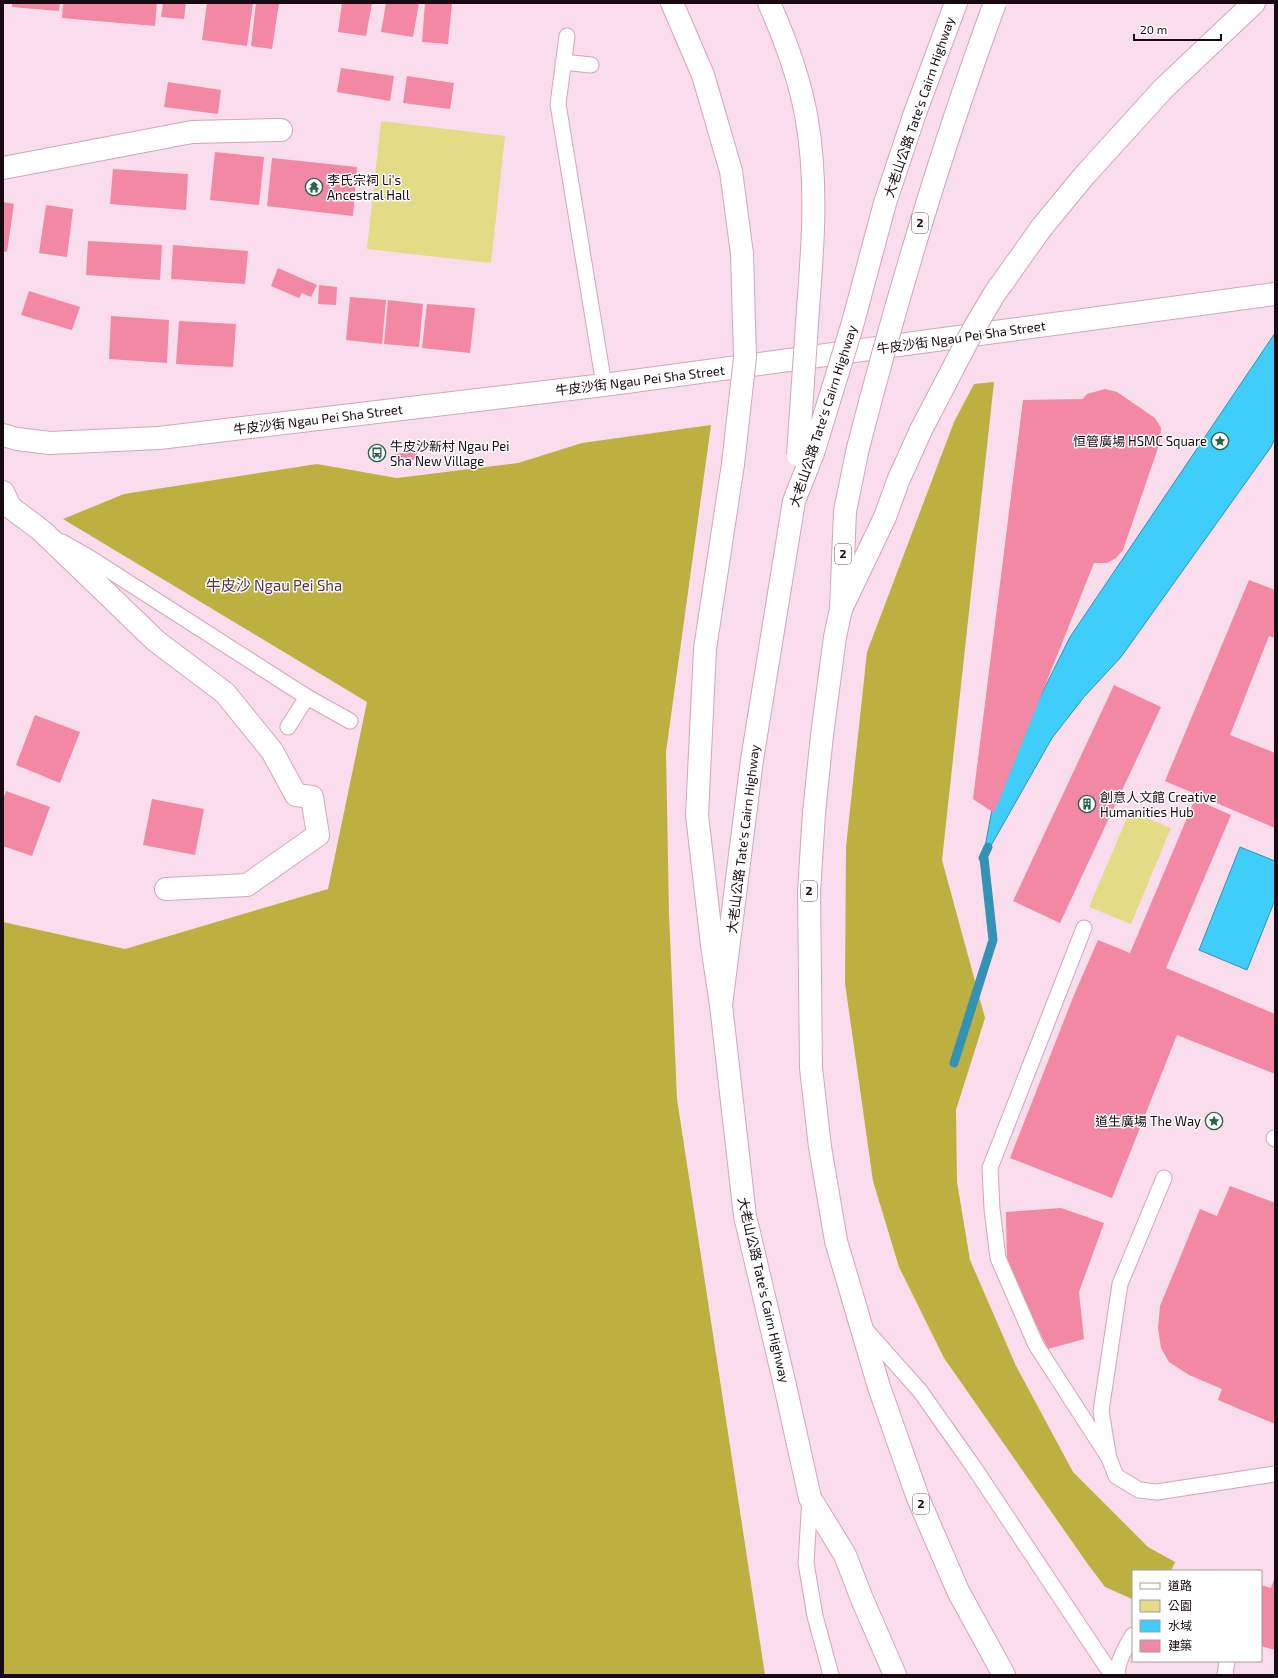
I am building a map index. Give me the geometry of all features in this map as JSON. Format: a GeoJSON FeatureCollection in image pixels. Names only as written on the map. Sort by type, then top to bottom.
{"type":"FeatureCollection","features":[{"type":"Feature","properties":{"kind":"main road"},"geometry":{"type":"LineString","coordinates":[[672,3],[703,75],[731,171],[742,254],[745,357],[733,464],[705,649],[697,815],[712,945],[721,1005]]}},
{"type":"Feature","properties":{"kind":"main road"},"geometry":{"type":"LineString","coordinates":[[768,3],[789,51],[798,83],[806,115],[812,177],[806,454]]}},
{"type":"Feature","properties":{"kind":"main road","name":"大老山公路 Tate's Cairn Highway"},"geometry":{"type":"LineString","coordinates":[[895,1675],[874,1628],[845,1555],[810,1498],[745,1216],[721,1005],[752,760],[794,501],[806,454],[852,326],[885,203],[915,113],[956,3]]}},
{"type":"Feature","properties":{"kind":"main road","name":"2"},"geometry":{"type":"LineString","coordinates":[[995,3],[949,132],[920,223],[858,448],[845,511],[840,609],[822,734],[814,813],[809,892],[811,1068],[820,1147],[836,1241],[879,1387],[918,1498],[958,1591],[1004,1675]]}},
{"type":"Feature","properties":{"kind":"main road"},"geometry":{"type":"LineString","coordinates":[[840,609],[885,517],[898,481],[921,430],[973,330],[995,293],[1042,227],[1084,176],[1164,88],[1254,3]]}},
{"type":"Feature","properties":{"kind":"main road"},"geometry":{"type":"LineString","coordinates":[[3,168],[192,132],[281,130]]}},
{"type":"Feature","properties":{"kind":"main road","name":"牛皮沙街 Ngau Pei Sha Street"},"geometry":{"type":"LineString","coordinates":[[3,435],[17,439],[50,442],[159,438],[604,385],[1275,294]]}},
{"type":"Feature","properties":{"kind":"main road"},"geometry":{"type":"LineString","coordinates":[[6,503],[42,531],[156,641],[224,693],[272,751],[296,795],[312,797],[318,835],[247,885],[166,889]]}},
{"type":"Feature","properties":{"kind":"lane"},"geometry":{"type":"LineString","coordinates":[[567,36],[558,104],[604,385]]}},
{"type":"Feature","properties":{"kind":"lane"},"geometry":{"type":"LineString","coordinates":[[564,62],[592,65]]}},
{"type":"Feature","properties":{"kind":"lane"},"geometry":{"type":"LineString","coordinates":[[42,531],[90,558],[307,697],[350,721]]}},
{"type":"Feature","properties":{"kind":"lane"},"geometry":{"type":"LineString","coordinates":[[288,727],[307,697]]}},
{"type":"Feature","properties":{"kind":"lane"},"geometry":{"type":"LineString","coordinates":[[1084,928],[990,1168],[992,1209],[998,1258],[1036,1345],[1109,1458]]}},
{"type":"Feature","properties":{"kind":"lane"},"geometry":{"type":"LineString","coordinates":[[1164,1178],[1120,1284],[1101,1411],[1109,1458],[1116,1476],[1140,1490],[1157,1492],[1275,1474]]}},
{"type":"Feature","properties":{"kind":"lane"},"geometry":{"type":"LineString","coordinates":[[861,1324],[925,1397],[973,1466],[1112,1675]]}},
{"type":"Feature","properties":{"kind":"lane"},"geometry":{"type":"LineString","coordinates":[[810,1498],[806,1563],[815,1616],[831,1675]]}},
{"type":"Feature","properties":{"kind":"lane"},"geometry":{"type":"LineString","coordinates":[[1117,1675],[1118,1667],[1125,1648],[1132,1638]]}},
{"type":"Feature","properties":{"kind":"lane"},"geometry":{"type":"LineString","coordinates":[[1225,1675],[1227,1662]]}},
{"type":"Feature","properties":{"kind":"green space"},"geometry":{"type":"Polygon","coordinates":[[[381,121],[505,136],[491,263],[367,249],[381,121]]]}},
{"type":"Feature","properties":{"kind":"green space"},"geometry":{"type":"Polygon","coordinates":[[[1130,811],[1171,828],[1131,924],[1089,907],[1130,811]]]}},
{"type":"Feature","properties":{"kind":"shaded area"},"geometry":{"type":"Polygon","coordinates":[[[994,382],[942,860],[985,1018],[956,1110],[957,1182],[970,1260],[1016,1366],[1073,1472],[1148,1547],[1175,1562],[1171,1570],[1132,1570],[1132,1599],[1105,1587],[1087,1563],[944,1358],[899,1267],[873,1181],[845,983],[846,847],[867,652],[954,422],[974,384],[994,382]]]}},
{"type":"Feature","properties":{"kind":"shaded area"},"geometry":{"type":"Polygon","coordinates":[[[711,425],[666,752],[669,914],[677,1099],[765,1675],[3,1675],[3,922],[125,949],[328,889],[367,702],[63,519],[124,494],[317,464],[397,478],[518,463],[582,443],[711,425]]]}},
{"type":"Feature","properties":{"kind":"water"},"geometry":{"type":"Polygon","coordinates":[[[1275,333],[1275,438],[1271,447],[1121,657],[1084,697],[1052,738],[983,858],[995,793],[1070,637],[1275,333]]]}},
{"type":"Feature","properties":{"kind":"water"},"geometry":{"type":"Polygon","coordinates":[[[1240,847],[1275,861],[1275,900],[1247,970],[1199,950],[1240,847]]]}},
{"type":"Feature","properties":{"kind":"building"},"geometry":{"type":"Polygon","coordinates":[[[12,3],[60,3],[59,11],[12,7],[12,3]]]}},
{"type":"Feature","properties":{"kind":"building"},"geometry":{"type":"Polygon","coordinates":[[[63,3],[157,3],[155,26],[62,18],[63,3]]]}},
{"type":"Feature","properties":{"kind":"building"},"geometry":{"type":"Polygon","coordinates":[[[163,3],[186,3],[184,19],[161,17],[163,3]]]}},
{"type":"Feature","properties":{"kind":"building"},"geometry":{"type":"Polygon","coordinates":[[[207,3],[253,3],[247,46],[202,40],[207,3]]]}},
{"type":"Feature","properties":{"kind":"building"},"geometry":{"type":"Polygon","coordinates":[[[256,3],[279,3],[272,49],[251,46],[256,3]]]}},
{"type":"Feature","properties":{"kind":"building"},"geometry":{"type":"Polygon","coordinates":[[[342,3],[372,3],[366,36],[338,32],[342,3]]]}},
{"type":"Feature","properties":{"kind":"building"},"geometry":{"type":"Polygon","coordinates":[[[386,3],[419,3],[413,37],[381,32],[386,3]]]}},
{"type":"Feature","properties":{"kind":"building"},"geometry":{"type":"Polygon","coordinates":[[[425,3],[452,3],[448,44],[422,42],[425,3]]]}},
{"type":"Feature","properties":{"kind":"building"},"geometry":{"type":"Polygon","coordinates":[[[341,68],[394,76],[390,101],[337,92],[341,68]]]}},
{"type":"Feature","properties":{"kind":"building"},"geometry":{"type":"Polygon","coordinates":[[[407,76],[454,83],[450,109],[403,103],[407,76]]]}},
{"type":"Feature","properties":{"kind":"building"},"geometry":{"type":"Polygon","coordinates":[[[168,82],[221,90],[218,114],[164,107],[168,82]]]}},
{"type":"Feature","properties":{"kind":"building"},"geometry":{"type":"Polygon","coordinates":[[[215,152],[264,157],[259,205],[210,200],[215,152]]]}},
{"type":"Feature","properties":{"kind":"building"},"geometry":{"type":"Polygon","coordinates":[[[272,158],[357,167],[353,216],[267,206],[272,158]]]}},
{"type":"Feature","properties":{"kind":"building"},"geometry":{"type":"Polygon","coordinates":[[[113,169],[188,174],[186,210],[110,204],[113,169]]]}},
{"type":"Feature","properties":{"kind":"building"},"geometry":{"type":"Polygon","coordinates":[[[3,202],[14,204],[7,252],[3,251],[3,202]]]}},
{"type":"Feature","properties":{"kind":"building"},"geometry":{"type":"Polygon","coordinates":[[[46,205],[73,209],[67,257],[39,253],[46,205]]]}},
{"type":"Feature","properties":{"kind":"building"},"geometry":{"type":"Polygon","coordinates":[[[88,241],[162,245],[160,280],[86,275],[88,241]]]}},
{"type":"Feature","properties":{"kind":"building"},"geometry":{"type":"Polygon","coordinates":[[[173,245],[248,251],[245,284],[171,279],[173,245]]]}},
{"type":"Feature","properties":{"kind":"building"},"geometry":{"type":"Polygon","coordinates":[[[278,268],[317,285],[311,297],[302,293],[299,298],[271,286],[278,268]]]}},
{"type":"Feature","properties":{"kind":"building"},"geometry":{"type":"Polygon","coordinates":[[[319,285],[337,287],[336,305],[318,304],[319,285]]]}},
{"type":"Feature","properties":{"kind":"building"},"geometry":{"type":"Polygon","coordinates":[[[29,291],[80,307],[72,330],[21,315],[29,291]]]}},
{"type":"Feature","properties":{"kind":"building"},"geometry":{"type":"Polygon","coordinates":[[[350,297],[386,300],[382,344],[346,340],[350,297]]]}},
{"type":"Feature","properties":{"kind":"building"},"geometry":{"type":"Polygon","coordinates":[[[388,300],[423,304],[419,347],[384,344],[388,300]]]}},
{"type":"Feature","properties":{"kind":"building"},"geometry":{"type":"Polygon","coordinates":[[[427,304],[475,308],[470,353],[422,348],[427,304]]]}},
{"type":"Feature","properties":{"kind":"building"},"geometry":{"type":"Polygon","coordinates":[[[111,316],[169,320],[167,363],[109,359],[111,316]]]}},
{"type":"Feature","properties":{"kind":"building"},"geometry":{"type":"Polygon","coordinates":[[[179,321],[236,324],[233,367],[176,364],[179,321]]]}},
{"type":"Feature","properties":{"kind":"building"},"geometry":{"type":"Polygon","coordinates":[[[1105,389],[1117,392],[1155,418],[1161,428],[1160,442],[1123,550],[1116,558],[1107,563],[1094,563],[994,813],[973,799],[1023,400],[1083,399],[1087,394],[1105,389]]]}},
{"type":"Feature","properties":{"kind":"building"},"geometry":{"type":"Polygon","coordinates":[[[417,451],[418,459],[394,462],[393,454],[417,451]]]}},
{"type":"Feature","properties":{"kind":"building"},"geometry":{"type":"Polygon","coordinates":[[[1249,580],[1275,590],[1275,638],[1269,636],[1230,735],[1275,753],[1275,828],[1165,781],[1249,580]]]}},
{"type":"Feature","properties":{"kind":"building","name":"創意人文館 Creative Humanities Hub"},"geometry":{"type":"Polygon","coordinates":[[[1114,685],[1161,707],[1060,923],[1013,901],[1114,685]]]}},
{"type":"Feature","properties":{"kind":"building"},"geometry":{"type":"Polygon","coordinates":[[[35,715],[80,732],[60,783],[16,765],[35,715]]]}},
{"type":"Feature","properties":{"kind":"building"},"geometry":{"type":"Polygon","coordinates":[[[6,791],[50,807],[32,856],[3,846],[3,800],[6,791]]]}},
{"type":"Feature","properties":{"kind":"building"},"geometry":{"type":"Polygon","coordinates":[[[152,799],[204,809],[195,855],[143,845],[152,799]]]}},
{"type":"Feature","properties":{"kind":"building"},"geometry":{"type":"Polygon","coordinates":[[[1195,799],[1231,815],[1166,968],[1275,1014],[1275,1074],[1177,1035],[1112,1198],[1010,1158],[1074,995],[1098,940],[1130,953],[1195,799]]]}},
{"type":"Feature","properties":{"kind":"building"},"geometry":{"type":"Polygon","coordinates":[[[1230,1186],[1275,1203],[1275,1424],[1218,1400],[1222,1389],[1189,1375],[1169,1362],[1161,1348],[1158,1328],[1160,1306],[1200,1209],[1217,1216],[1230,1186]]]}},
{"type":"Feature","properties":{"kind":"building"},"geometry":{"type":"Polygon","coordinates":[[[1061,1208],[1104,1223],[1079,1292],[1084,1339],[1048,1349],[1007,1265],[1006,1212],[1061,1208]]]}},
{"type":"Feature","properties":{"kind":"building"},"geometry":{"type":"Polygon","coordinates":[[[1275,1576],[1275,1650],[1262,1646],[1262,1585],[1271,1588],[1275,1576]]]}},
{"type":"Feature","properties":{"kind":"waterway"},"geometry":{"type":"LineString","coordinates":[[954,1063],[993,940],[983,858],[988,847]]}},
{"type":"Feature","properties":{"kind":"place","name":"李氏宗祠 Li's Ancestral Hall"},"geometry":{"type":"Point","coordinates":[314,187]}},
{"type":"Feature","properties":{"kind":"place","name":"恒管廣場 HSMC Square"},"geometry":{"type":"Point","coordinates":[1220,441]}},
{"type":"Feature","properties":{"kind":"place","name":"牛皮沙新村 Ngau Pei Sha New Village"},"geometry":{"type":"Point","coordinates":[377,453]}},
{"type":"Feature","properties":{"kind":"place","name":"創意人文館 Creative Humanities Hub"},"geometry":{"type":"Point","coordinates":[1087,804]}},
{"type":"Feature","properties":{"kind":"place","name":"道生廣場 The Way"},"geometry":{"type":"Point","coordinates":[1214,1121]}},
{"type":"Feature","properties":{"kind":"district","name":"牛皮沙 Ngau Pei Sha"},"geometry":{"type":"Point","coordinates":[274,586]}}]}
